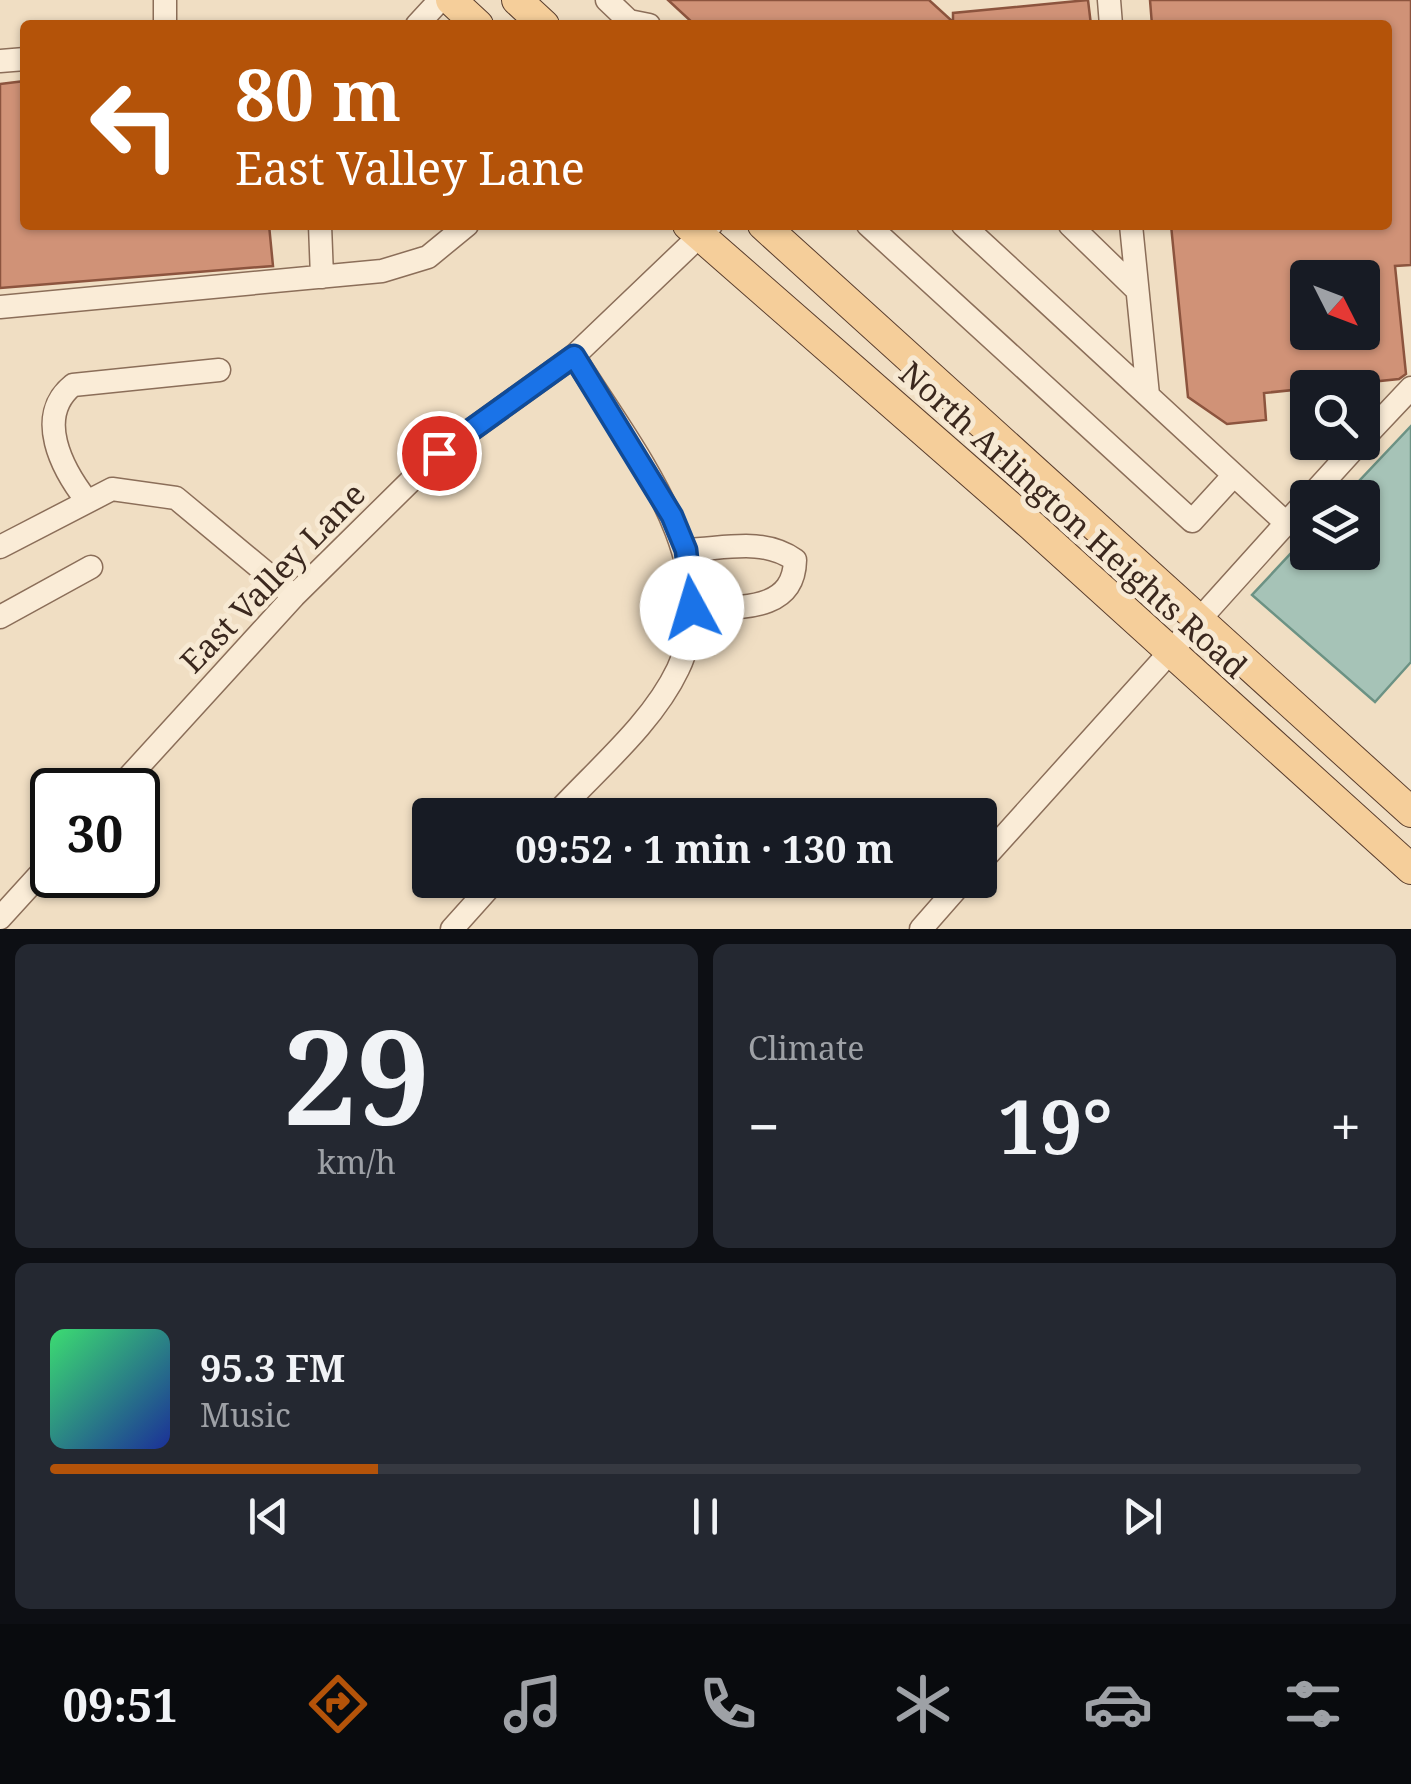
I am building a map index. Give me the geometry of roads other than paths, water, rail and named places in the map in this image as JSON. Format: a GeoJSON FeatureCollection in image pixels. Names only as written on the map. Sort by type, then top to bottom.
{"type":"FeatureCollection","features":[{"type":"Feature","properties":{"kind":"main road"},"geometry":{"type":"LineString","coordinates":[[517,0],[539,20]]}},
{"type":"Feature","properties":{"kind":"main road","name":"North Arlington Heights Road"},"geometry":{"type":"LineString","coordinates":[[701,230],[1411,868]]}},
{"type":"Feature","properties":{"kind":"main road","name":"North Arlington Heights Road"},"geometry":{"type":"LineString","coordinates":[[768,230],[1411,812]]}},
{"type":"Feature","properties":{"kind":"street"},"geometry":{"type":"LineString","coordinates":[[606,0],[627,20]]}},
{"type":"Feature","properties":{"kind":"street"},"geometry":{"type":"LineString","coordinates":[[433,20],[462,11]]}},
{"type":"Feature","properties":{"kind":"street"},"geometry":{"type":"LineString","coordinates":[[320,230],[322,278]]}},
{"type":"Feature","properties":{"kind":"street"},"geometry":{"type":"LineString","coordinates":[[0,307],[382,271],[428,258],[461,230]]}},
{"type":"Feature","properties":{"kind":"street","name":"East Valley Lane"},"geometry":{"type":"LineString","coordinates":[[137,768],[294,596],[439,453],[574,356],[699,230]]}},
{"type":"Feature","properties":{"kind":"street"},"geometry":{"type":"LineString","coordinates":[[873,230],[1192,521],[1234,475]]}},
{"type":"Feature","properties":{"kind":"street"},"geometry":{"type":"LineString","coordinates":[[968,230],[1286,522]]}},
{"type":"Feature","properties":{"kind":"street"},"geometry":{"type":"LineString","coordinates":[[1075,230],[1137,290]]}},
{"type":"Feature","properties":{"kind":"street"},"geometry":{"type":"LineString","coordinates":[[1131,230],[1148,395]]}},
{"type":"Feature","properties":{"kind":"street"},"geometry":{"type":"LineString","coordinates":[[571,798],[658,700],[680,666],[692,608],[686,550],[672,516],[574,356]]}},
{"type":"Feature","properties":{"kind":"street"},"geometry":{"type":"LineString","coordinates":[[87,501],[58,452],[53,412],[60,395],[73,384],[219,370]]}},
{"type":"Feature","properties":{"kind":"street"},"geometry":{"type":"LineString","coordinates":[[1380,421],[1411,388]]}},
{"type":"Feature","properties":{"kind":"street"},"geometry":{"type":"LineString","coordinates":[[1325,480],[1343,460]]}},
{"type":"Feature","properties":{"kind":"street"},"geometry":{"type":"LineString","coordinates":[[0,547],[112,489],[176,498],[294,596]]}},
{"type":"Feature","properties":{"kind":"street"},"geometry":{"type":"LineString","coordinates":[[997,844],[1290,518]]}},
{"type":"Feature","properties":{"kind":"street"},"geometry":{"type":"LineString","coordinates":[[686,550],[776,546],[795,560],[794,578],[784,594],[767,604],[692,608]]}},
{"type":"Feature","properties":{"kind":"street"},"geometry":{"type":"LineString","coordinates":[[0,617],[90,566]]}},
{"type":"Feature","properties":{"kind":"street"},"geometry":{"type":"LineString","coordinates":[[0,918],[30,885]]}},
{"type":"Feature","properties":{"kind":"street"},"geometry":{"type":"LineString","coordinates":[[452,929],[480,898]]}},
{"type":"Feature","properties":{"kind":"street"},"geometry":{"type":"LineString","coordinates":[[920,929],[948,898]]}}]}
